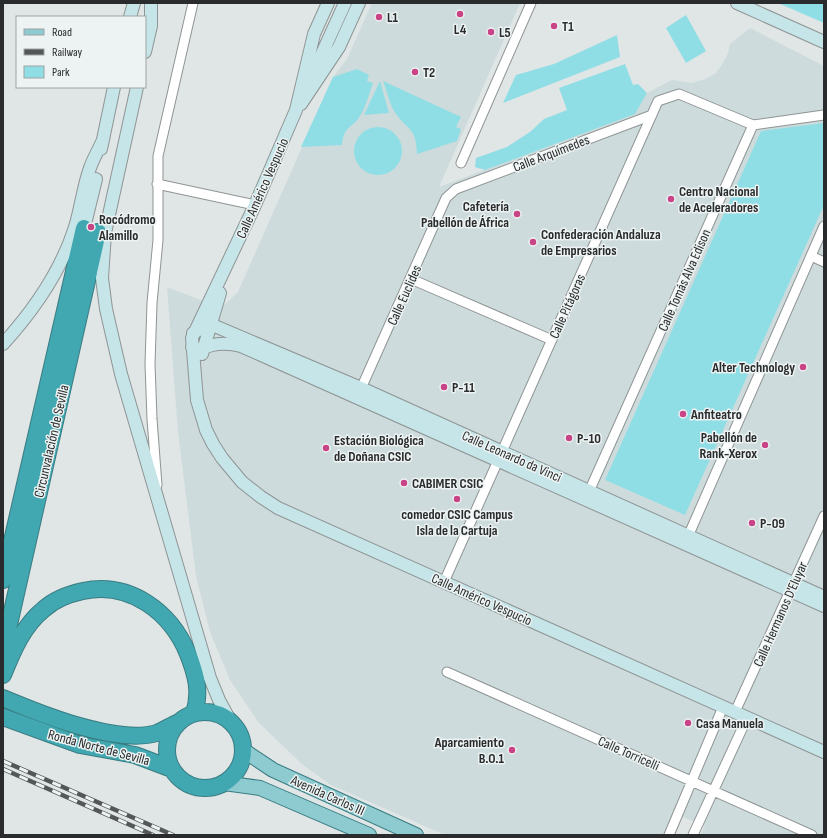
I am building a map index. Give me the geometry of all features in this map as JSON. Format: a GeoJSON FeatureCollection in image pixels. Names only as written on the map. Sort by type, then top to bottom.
{"type":"FeatureCollection","features":[{"type":"Feature","properties":{"kind":"highway","name":"Circunvalación de Sevilla"},"geometry":{"type":"LineString","coordinates":[[3,580],[91,230]]}},
{"type":"Feature","properties":{"kind":"highway","name":"Circunvalación de Sevilla"},"geometry":{"type":"LineString","coordinates":[[9,643],[91,230]]}},
{"type":"Feature","properties":{"kind":"highway"},"geometry":{"type":"LineString","coordinates":[[3,675],[9,643],[45,608],[68,595],[87,590],[107,590],[137,597],[157,610],[168,620],[179,635],[193,667],[197,684],[198,699],[194,713],[207,712],[220,715],[230,722],[237,730],[242,740],[243,750],[241,763],[234,775],[224,783]]}},
{"type":"Feature","properties":{"kind":"highway","name":"Ronda Norte de Sevilla"},"geometry":{"type":"LineString","coordinates":[[3,698],[25,707],[106,734],[133,736],[156,733],[194,713]]}},
{"type":"Feature","properties":{"kind":"highway","name":"Ronda Norte de Sevilla"},"geometry":{"type":"LineString","coordinates":[[3,717],[80,745],[135,755],[172,769]]}},
{"type":"Feature","properties":{"kind":"highway","name":"Ronda Norte de Sevilla"},"geometry":{"type":"LineString","coordinates":[[180,721],[172,732],[168,744],[168,757],[172,769],[180,778],[190,785],[201,788],[213,787],[224,783]]}},
{"type":"Feature","properties":{"kind":"main road","name":"Avenida Carlos III"},"geometry":{"type":"LineString","coordinates":[[243,750],[273,770],[416,835]]}},
{"type":"Feature","properties":{"kind":"main road","name":"Avenida Carlos III"},"geometry":{"type":"LineString","coordinates":[[224,783],[260,788],[369,835]]}},
{"type":"Feature","properties":{"kind":"street"},"geometry":{"type":"LineString","coordinates":[[130,16],[134,3]]}},
{"type":"Feature","properties":{"kind":"street"},"geometry":{"type":"LineString","coordinates":[[146,17],[151,3]]}},
{"type":"Feature","properties":{"kind":"street"},"geometry":{"type":"LineString","coordinates":[[146,48],[151,26],[151,3]]}},
{"type":"Feature","properties":{"kind":"street"},"geometry":{"type":"LineString","coordinates":[[160,510],[152,419],[150,364],[152,303],[158,240],[158,156],[193,3]]}},
{"type":"Feature","properties":{"kind":"street","name":"Calle Américo Vespucio"},"geometry":{"type":"LineString","coordinates":[[328,3],[314,34],[296,110],[255,205],[226,266],[199,338],[196,389],[206,430],[222,458],[242,482],[251,490],[278,508],[824,752]]}},
{"type":"Feature","properties":{"kind":"street"},"geometry":{"type":"LineString","coordinates":[[296,110],[345,3]]}},
{"type":"Feature","properties":{"kind":"street","name":"Calle Américo Vespucio"},"geometry":{"type":"LineString","coordinates":[[296,110],[339,47],[360,3]]}},
{"type":"Feature","properties":{"kind":"street"},"geometry":{"type":"LineString","coordinates":[[461,163],[531,3]]}},
{"type":"Feature","properties":{"kind":"street"},"geometry":{"type":"LineString","coordinates":[[737,3],[824,42]]}},
{"type":"Feature","properties":{"kind":"street"},"geometry":{"type":"LineString","coordinates":[[114,88],[102,142],[91,230],[102,278],[106,309],[121,374],[210,678],[218,700],[230,722]]}},
{"type":"Feature","properties":{"kind":"street"},"geometry":{"type":"LineString","coordinates":[[91,230],[129,88]]}},
{"type":"Feature","properties":{"kind":"street"},"geometry":{"type":"LineString","coordinates":[[3,344],[21,324],[43,293],[67,248],[91,230],[137,88]]}},
{"type":"Feature","properties":{"kind":"street","name":"Calle Pitágoras"},"geometry":{"type":"LineString","coordinates":[[444,582],[658,101],[680,94],[753,125]]}},
{"type":"Feature","properties":{"kind":"street","name":"Calle Arquímedes"},"geometry":{"type":"LineString","coordinates":[[451,193],[456,189],[652,115]]}},
{"type":"Feature","properties":{"kind":"street"},"geometry":{"type":"LineString","coordinates":[[753,125],[824,115]]}},
{"type":"Feature","properties":{"kind":"street","name":"Calle Tomás Alva Edison"},"geometry":{"type":"LineString","coordinates":[[587,495],[753,125]]}},
{"type":"Feature","properties":{"kind":"street"},"geometry":{"type":"LineString","coordinates":[[157,184],[255,205]]}},
{"type":"Feature","properties":{"kind":"street","name":"Calle Euclides"},"geometry":{"type":"LineString","coordinates":[[359,393],[446,198],[451,193]]}},
{"type":"Feature","properties":{"kind":"street"},"geometry":{"type":"LineString","coordinates":[[686,540],[824,226]]}},
{"type":"Feature","properties":{"kind":"street"},"geometry":{"type":"LineString","coordinates":[[811,256],[824,262]]}},
{"type":"Feature","properties":{"kind":"street","name":"Calle Américo Vespucio"},"geometry":{"type":"LineString","coordinates":[[199,338],[210,324],[226,266]]}},
{"type":"Feature","properties":{"kind":"street"},"geometry":{"type":"LineString","coordinates":[[411,279],[552,340]]}},
{"type":"Feature","properties":{"kind":"street","name":"Calle Leonardo da Vinci"},"geometry":{"type":"LineString","coordinates":[[210,324],[359,393],[686,540],[792,587],[824,597]]}},
{"type":"Feature","properties":{"kind":"street","name":"Calle Leonardo da Vinci"},"geometry":{"type":"LineString","coordinates":[[199,338],[241,346],[359,393]]}},
{"type":"Feature","properties":{"kind":"street","name":"Calle Hermanos D'Eluyar"},"geometry":{"type":"LineString","coordinates":[[735,712],[824,516]]}},
{"type":"Feature","properties":{"kind":"street","name":"Calle Leonardo da Vinci"},"geometry":{"type":"LineString","coordinates":[[792,587],[824,606]]}},
{"type":"Feature","properties":{"kind":"street","name":"Calle Torricelli"},"geometry":{"type":"LineString","coordinates":[[447,672],[812,835]]}},
{"type":"Feature","properties":{"kind":"street"},"geometry":{"type":"LineString","coordinates":[[669,835],[724,707]]}},
{"type":"Feature","properties":{"kind":"street"},"geometry":{"type":"LineString","coordinates":[[693,835],[747,718]]}},
{"type":"Feature","properties":{"kind":"shaded area"},"geometry":{"type":"Polygon","coordinates":[[[372,3],[520,3],[439,187],[635,114],[647,93],[672,80],[692,83],[705,79],[716,73],[728,53],[730,44],[750,28],[824,66],[824,835],[701,835],[705,826],[673,813],[663,835],[445,835],[331,785],[303,765],[259,723],[230,680],[210,632],[196,576],[178,432],[167,287],[221,308],[238,292],[333,77],[347,59],[372,3]]]}},
{"type":"Feature","properties":{"kind":"green space"},"geometry":{"type":"Polygon","coordinates":[[[778,3],[824,3],[824,23],[778,3]]]}},
{"type":"Feature","properties":{"kind":"green space"},"geometry":{"type":"Polygon","coordinates":[[[686,15],[706,51],[686,63],[666,28],[686,15]]]}},
{"type":"Feature","properties":{"kind":"green space"},"geometry":{"type":"Polygon","coordinates":[[[617,35],[620,57],[503,103],[516,75],[554,64],[617,35]]]}},
{"type":"Feature","properties":{"kind":"green space"},"geometry":{"type":"Polygon","coordinates":[[[625,64],[633,85],[638,84],[647,93],[635,114],[485,170],[475,167],[476,158],[507,147],[530,132],[544,119],[567,110],[559,88],[625,64]]]}},
{"type":"Feature","properties":{"kind":"green space"},"geometry":{"type":"Polygon","coordinates":[[[357,69],[369,75],[367,81],[373,83],[366,105],[357,120],[346,130],[342,145],[301,147],[333,77],[357,69]]]}},
{"type":"Feature","properties":{"kind":"green space"},"geometry":{"type":"Polygon","coordinates":[[[380,81],[389,113],[364,115],[380,81]]]}},
{"type":"Feature","properties":{"kind":"green space"},"geometry":{"type":"Polygon","coordinates":[[[383,81],[461,117],[456,127],[461,129],[457,141],[417,154],[413,134],[394,111],[383,81]]]}},
{"type":"Feature","properties":{"kind":"green space"},"geometry":{"type":"Polygon","coordinates":[[[824,123],[824,205],[685,515],[605,480],[761,131],[824,123]]]}},
{"type":"Feature","properties":{"kind":"green space"},"geometry":{"type":"Polygon","coordinates":[[[373,127],[383,127],[395,134],[402,146],[402,156],[395,168],[383,175],[373,175],[365,171],[358,164],[354,156],[354,146],[358,138],[365,131],[373,127]]]}},
{"type":"Feature","properties":{"kind":"railway"},"geometry":{"type":"LineString","coordinates":[[3,761],[173,835]]}},
{"type":"Feature","properties":{"kind":"railway"},"geometry":{"type":"LineString","coordinates":[[3,769],[153,835]]}},
{"type":"Feature","properties":{"kind":"place","name":"L4"},"geometry":{"type":"Point","coordinates":[460,14]}},
{"type":"Feature","properties":{"kind":"place","name":"L1"},"geometry":{"type":"Point","coordinates":[379,17]}},
{"type":"Feature","properties":{"kind":"place","name":"T1"},"geometry":{"type":"Point","coordinates":[554,26]}},
{"type":"Feature","properties":{"kind":"place","name":"L5"},"geometry":{"type":"Point","coordinates":[491,32]}},
{"type":"Feature","properties":{"kind":"place","name":"T2"},"geometry":{"type":"Point","coordinates":[415,72]}},
{"type":"Feature","properties":{"kind":"place","name":"Centro Nacional de Aceleradores"},"geometry":{"type":"Point","coordinates":[671,199]}},
{"type":"Feature","properties":{"kind":"place","name":"Cafetería Pabellón de África"},"geometry":{"type":"Point","coordinates":[517,214]}},
{"type":"Feature","properties":{"kind":"place","name":"Rocódromo Alamillo"},"geometry":{"type":"Point","coordinates":[91,227]}},
{"type":"Feature","properties":{"kind":"place","name":"Confederación Andaluza de Empresarios"},"geometry":{"type":"Point","coordinates":[533,242]}},
{"type":"Feature","properties":{"kind":"place","name":"Alter Technology"},"geometry":{"type":"Point","coordinates":[803,367]}},
{"type":"Feature","properties":{"kind":"place","name":"P-11"},"geometry":{"type":"Point","coordinates":[444,387]}},
{"type":"Feature","properties":{"kind":"place","name":"Anfiteatro"},"geometry":{"type":"Point","coordinates":[683,414]}},
{"type":"Feature","properties":{"kind":"place","name":"P-10"},"geometry":{"type":"Point","coordinates":[569,438]}},
{"type":"Feature","properties":{"kind":"place","name":"Pabellón de Rank-Xerox"},"geometry":{"type":"Point","coordinates":[765,445]}},
{"type":"Feature","properties":{"kind":"place","name":"Estación Biológica de Doñana CSIC"},"geometry":{"type":"Point","coordinates":[326,448]}},
{"type":"Feature","properties":{"kind":"place","name":"CABIMER CSIC"},"geometry":{"type":"Point","coordinates":[404,483]}},
{"type":"Feature","properties":{"kind":"place","name":"comedor CSIC Campus Isla de la Cartuja"},"geometry":{"type":"Point","coordinates":[457,499]}},
{"type":"Feature","properties":{"kind":"place","name":"P-09"},"geometry":{"type":"Point","coordinates":[752,523]}},
{"type":"Feature","properties":{"kind":"place","name":"Casa Manuela"},"geometry":{"type":"Point","coordinates":[688,723]}},
{"type":"Feature","properties":{"kind":"place","name":"Aparcamiento B.O.1"},"geometry":{"type":"Point","coordinates":[512,750]}}]}
